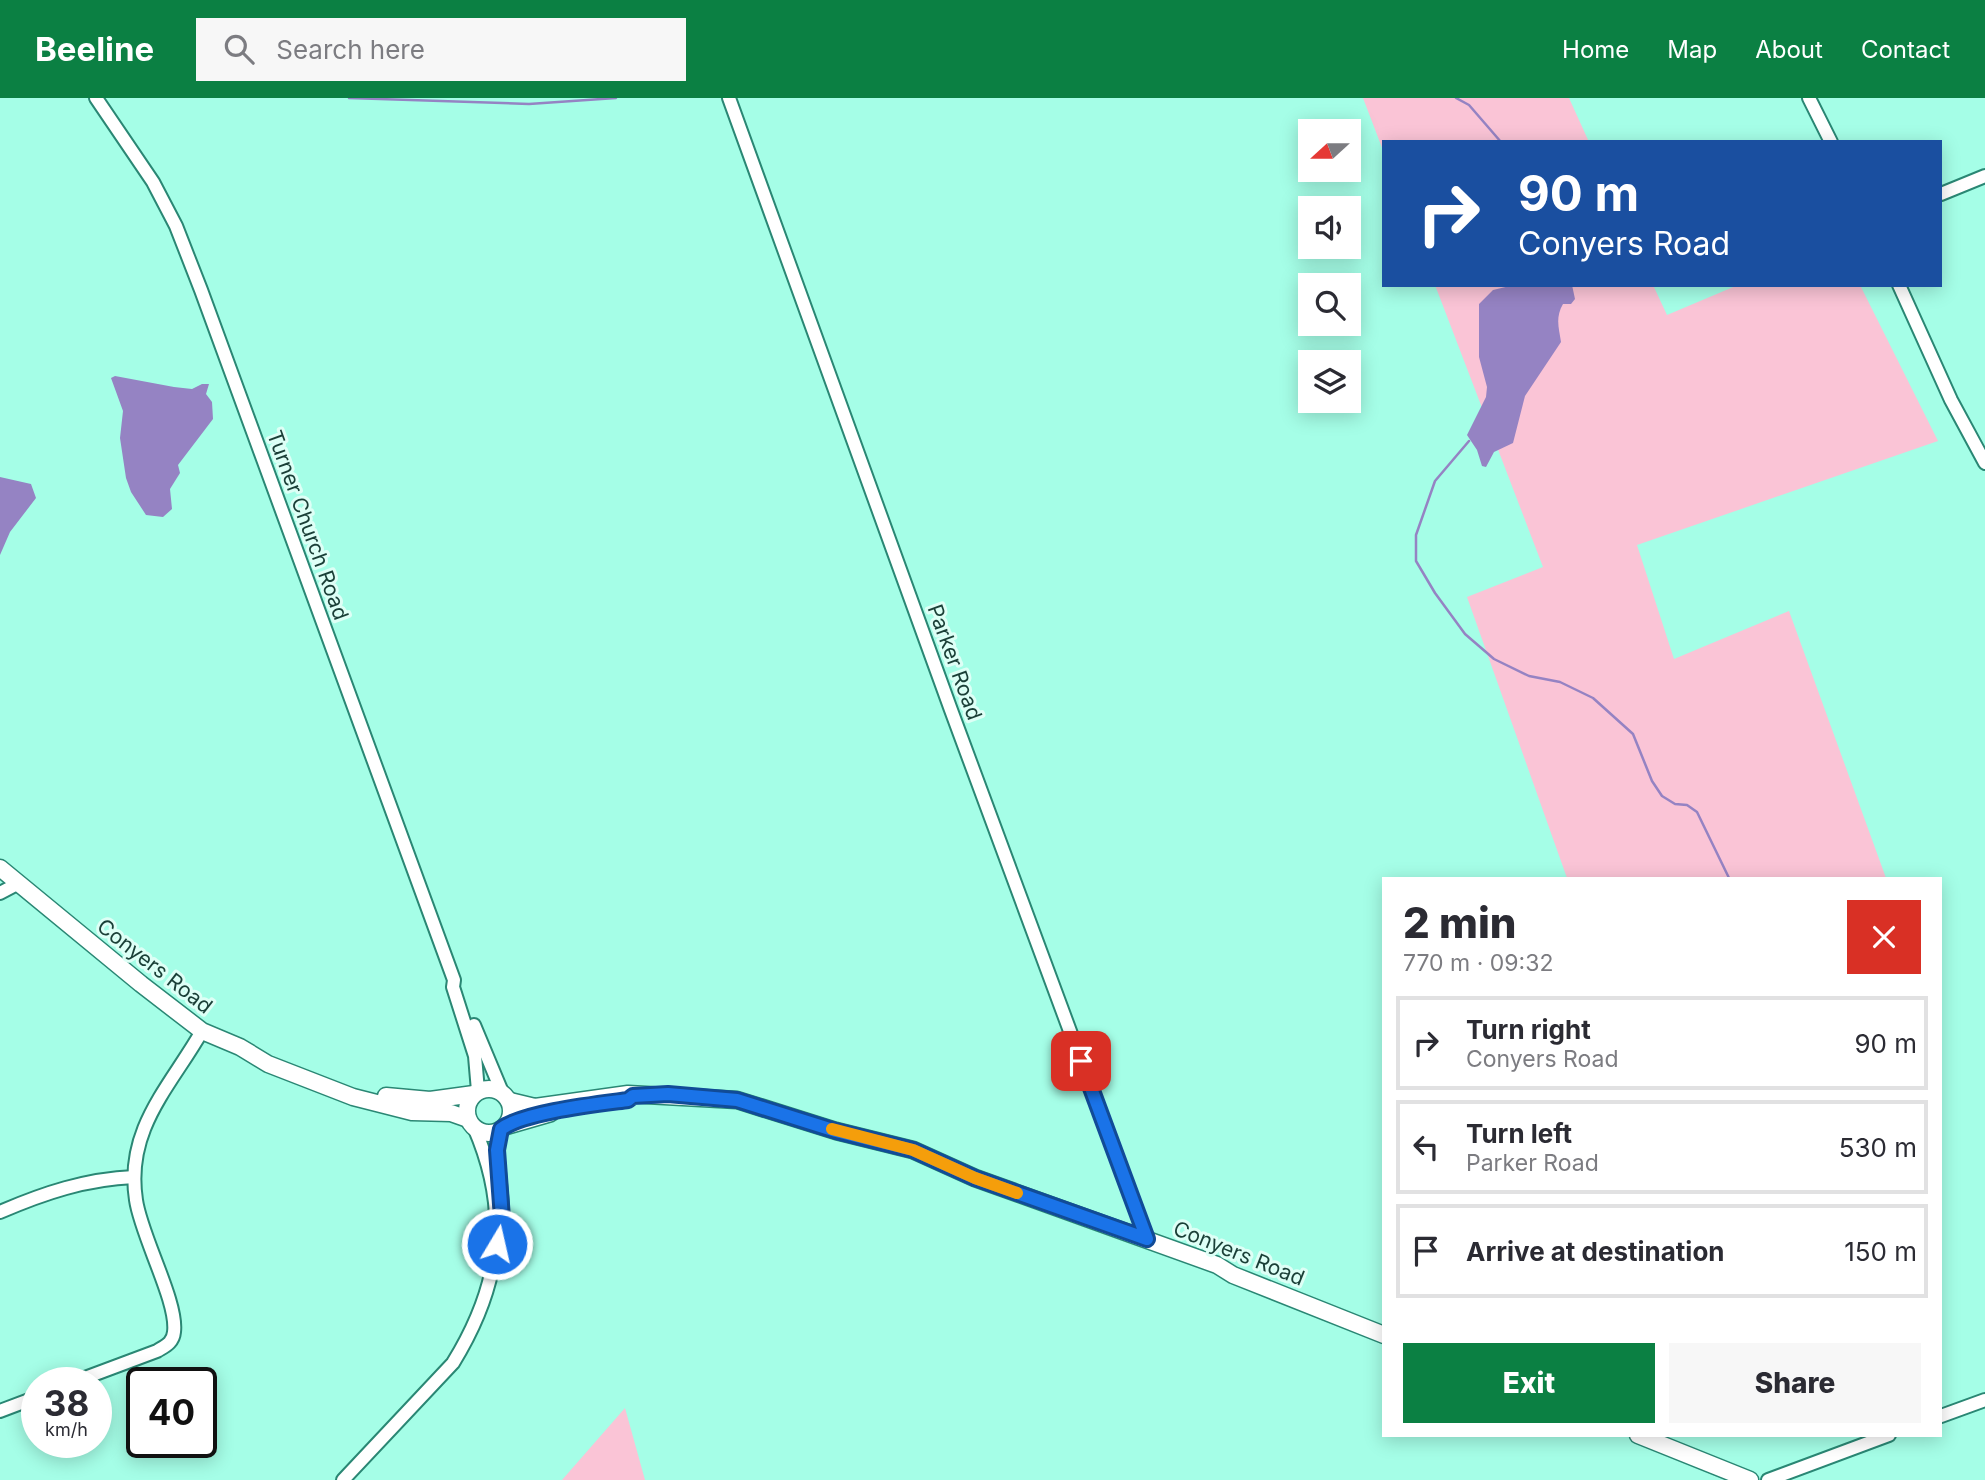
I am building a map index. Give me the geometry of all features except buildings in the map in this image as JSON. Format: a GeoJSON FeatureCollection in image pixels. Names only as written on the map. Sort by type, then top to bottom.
{"type":"FeatureCollection","features":[{"type":"Feature","properties":{"kind":"main road","name":"Conyers Road"},"geometry":{"type":"LineString","coordinates":[[0,868],[202,1031],[240,1047],[268,1064],[336,1089],[412,1112],[452,1113],[471,1123]]}},
{"type":"Feature","properties":{"kind":"main road","name":"Conyers Road"},"geometry":{"type":"LineString","coordinates":[[336,1089],[343,1087],[414,1100],[476,1093]]}},
{"type":"Feature","properties":{"kind":"main road"},"geometry":{"type":"LineString","coordinates":[[493,1088],[506,1097],[512,1114],[503,1128],[487,1133],[471,1123],[467,1106],[476,1093],[493,1088]]}},
{"type":"Feature","properties":{"kind":"main road","name":"Conyers Road"},"geometry":{"type":"LineString","coordinates":[[506,1097],[535,1107],[628,1094],[668,1094],[737,1100],[836,1131],[913,1150],[975,1178],[1147,1239],[1382,1334]]}},
{"type":"Feature","properties":{"kind":"main road","name":"Conyers Road"},"geometry":{"type":"LineString","coordinates":[[503,1128],[573,1108],[628,1100],[633,1096]]}},
{"type":"Feature","properties":{"kind":"main road"},"geometry":{"type":"LineString","coordinates":[[1643,1437],[1750,1480]]}},
{"type":"Feature","properties":{"kind":"street","name":"Turner Church Road"},"geometry":{"type":"LineString","coordinates":[[96,98],[153,182],[176,226],[454,980],[506,1097]]}},
{"type":"Feature","properties":{"kind":"street","name":"Parker Road"},"geometry":{"type":"LineString","coordinates":[[729,98],[1147,1239]]}},
{"type":"Feature","properties":{"kind":"street"},"geometry":{"type":"LineString","coordinates":[[1809,98],[1830,140]]}},
{"type":"Feature","properties":{"kind":"street"},"geometry":{"type":"LineString","coordinates":[[1942,194],[1985,176]]}},
{"type":"Feature","properties":{"kind":"street"},"geometry":{"type":"LineString","coordinates":[[1900,287],[1951,400],[1985,463]]}},
{"type":"Feature","properties":{"kind":"street"},"geometry":{"type":"LineString","coordinates":[[0,892],[19,883]]}},
{"type":"Feature","properties":{"kind":"street","name":"Turner Church Road"},"geometry":{"type":"LineString","coordinates":[[454,980],[453,988],[475,1056],[476,1093]]}},
{"type":"Feature","properties":{"kind":"street"},"geometry":{"type":"LineString","coordinates":[[112,1368],[157,1351],[170,1343],[174,1334],[169,1303],[142,1226],[134,1177],[136,1151],[143,1126],[202,1031]]}},
{"type":"Feature","properties":{"kind":"street"},"geometry":{"type":"LineString","coordinates":[[471,1123],[488,1171],[498,1225]]}},
{"type":"Feature","properties":{"kind":"street"},"geometry":{"type":"LineString","coordinates":[[343,1480],[453,1363],[466,1342],[489,1286],[502,1210],[497,1150],[503,1128]]}},
{"type":"Feature","properties":{"kind":"street"},"geometry":{"type":"LineString","coordinates":[[0,1212],[43,1193],[103,1178],[134,1177]]}},
{"type":"Feature","properties":{"kind":"street"},"geometry":{"type":"LineString","coordinates":[[1942,1416],[1985,1400]]}},
{"type":"Feature","properties":{"kind":"street"},"geometry":{"type":"LineString","coordinates":[[0,1411],[21,1403]]}},
{"type":"Feature","properties":{"kind":"street"},"geometry":{"type":"LineString","coordinates":[[1768,1480],[1884,1437]]}},
{"type":"Feature","properties":{"kind":"shaded area"},"geometry":{"type":"Polygon","coordinates":[[[1363,98],[1569,98],[1588,140],[1382,140],[1382,148],[1363,98]]]}},
{"type":"Feature","properties":{"kind":"shaded area"},"geometry":{"type":"Polygon","coordinates":[[[1436,287],[1654,287],[1667,315],[1733,287],[1861,287],[1938,441],[1637,545],[1674,659],[1789,611],[1886,877],[1567,877],[1467,597],[1543,567],[1436,287]]]}},
{"type":"Feature","properties":{"kind":"shaded area"},"geometry":{"type":"Polygon","coordinates":[[[1506,287],[1572,287],[1575,299],[1571,304],[1563,304],[1558,323],[1561,342],[1525,396],[1513,443],[1494,452],[1486,467],[1482,466],[1477,450],[1467,435],[1486,397],[1487,387],[1479,357],[1479,304],[1493,290],[1506,287]]]}},
{"type":"Feature","properties":{"kind":"shaded area"},"geometry":{"type":"Polygon","coordinates":[[[115,376],[192,389],[209,384],[206,394],[212,402],[213,419],[178,465],[180,473],[170,489],[172,509],[163,517],[146,515],[131,492],[126,478],[120,438],[123,411],[111,378],[115,376]]]}},
{"type":"Feature","properties":{"kind":"shaded area"},"geometry":{"type":"Polygon","coordinates":[[[0,477],[31,484],[36,498],[10,532],[0,555],[0,477]]]}},
{"type":"Feature","properties":{"kind":"shaded area"},"geometry":{"type":"Polygon","coordinates":[[[625,1408],[645,1480],[562,1480],[625,1408]]]}},
{"type":"Feature","properties":{"kind":"waterway"},"geometry":{"type":"LineString","coordinates":[[349,98],[529,104],[616,98]]}},
{"type":"Feature","properties":{"kind":"waterway"},"geometry":{"type":"LineString","coordinates":[[1456,98],[1469,105],[1499,140]]}},
{"type":"Feature","properties":{"kind":"waterway"},"geometry":{"type":"LineString","coordinates":[[1469,441],[1435,481],[1416,535],[1416,561],[1435,593],[1465,634],[1494,659],[1529,676],[1560,682],[1593,698],[1633,734],[1652,781],[1662,796],[1675,804],[1687,805],[1697,812],[1729,877]]}},
{"type":"Feature","properties":{"kind":"slow traffic"},"geometry":{"type":"LineString","coordinates":[[832,1129],[913,1150],[975,1178],[1017,1193]]}},
{"type":"Feature","properties":{"kind":"route"},"geometry":{"type":"LineString","coordinates":[[497,1244],[498,1225],[502,1218],[497,1158],[501,1129],[513,1123],[573,1108],[628,1100],[633,1096],[668,1094],[737,1100],[836,1131],[913,1150],[975,1178],[1147,1239],[1081,1061]]}}]}
